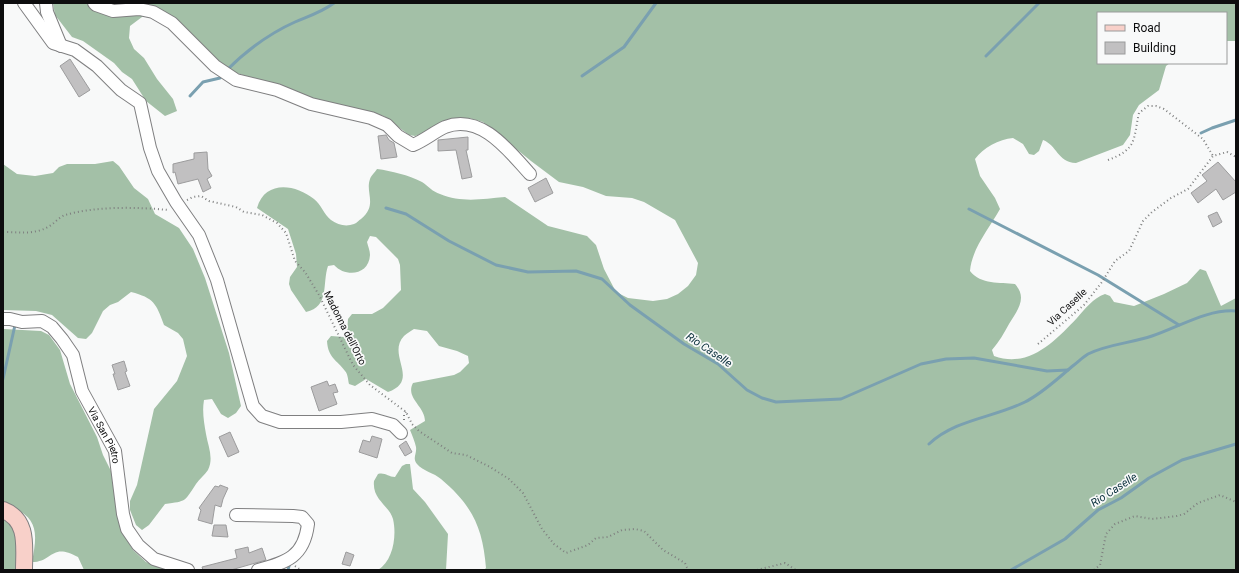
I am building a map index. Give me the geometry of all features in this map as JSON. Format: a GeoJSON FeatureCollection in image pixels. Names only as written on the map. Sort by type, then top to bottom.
{"type":"FeatureCollection","features":[{"type":"Feature","properties":{"kind":"street"},"geometry":{"type":"LineString","coordinates":[[24,3],[53,44],[75,50],[97,66],[121,90],[140,103],[150,148],[158,171],[179,207],[199,235],[217,280],[253,406],[262,416],[280,422],[342,422],[372,419],[393,425],[400,433]]}},
{"type":"Feature","properties":{"kind":"street"},"geometry":{"type":"LineString","coordinates":[[46,3],[47,12],[61,46]]}},
{"type":"Feature","properties":{"kind":"street"},"geometry":{"type":"LineString","coordinates":[[94,3],[113,11],[139,9],[153,12],[172,23],[215,66],[236,80],[277,90],[311,104],[371,118],[387,125],[398,136],[413,145],[425,140],[445,127],[474,125],[487,132],[530,174]]}},
{"type":"Feature","properties":{"kind":"street","name":"Via San Pietro"},"geometry":{"type":"LineString","coordinates":[[3,319],[22,322],[42,321],[52,327],[62,339],[73,355],[82,391],[115,451],[123,514],[127,529],[138,545],[154,559],[188,570]]}},
{"type":"Feature","properties":{"kind":"street"},"geometry":{"type":"LineString","coordinates":[[3,510],[16,518],[22,527],[25,539],[24,570]]}},
{"type":"Feature","properties":{"kind":"street"},"geometry":{"type":"LineString","coordinates":[[236,515],[302,517],[308,524],[306,536],[296,555],[275,565],[258,570]]}},
{"type":"Feature","properties":{"kind":"path"},"geometry":{"type":"LineString","coordinates":[[1108,160],[1121,155],[1135,141],[1138,113],[1148,106],[1156,106],[1164,109],[1203,139],[1213,156],[1227,152],[1236,157]]}},
{"type":"Feature","properties":{"kind":"path","name":"Via Caselle"},"geometry":{"type":"LineString","coordinates":[[1038,344],[1084,305],[1116,261],[1129,251],[1143,221],[1171,198],[1188,189],[1213,156]]}},
{"type":"Feature","properties":{"kind":"path","name":"Madonna dell'Orto"},"geometry":{"type":"LineString","coordinates":[[179,207],[181,202],[193,197],[201,196],[209,201],[236,207],[244,212],[262,215],[277,223],[286,233],[295,261],[305,272],[319,295],[353,365],[370,385],[406,412],[412,424],[419,431],[452,453],[466,455],[509,479],[523,493],[542,529],[554,544],[566,553],[588,545],[596,538],[608,537],[622,530],[635,529],[644,531],[663,550],[685,563],[688,570]]}},
{"type":"Feature","properties":{"kind":"path"},"geometry":{"type":"LineString","coordinates":[[3,232],[31,233],[48,227],[63,216],[80,212],[128,208],[179,207]]}},
{"type":"Feature","properties":{"kind":"path"},"geometry":{"type":"LineString","coordinates":[[1094,570],[1100,565],[1106,534],[1115,524],[1135,516],[1152,519],[1177,516],[1184,514],[1198,503],[1220,495],[1236,502]]}},
{"type":"Feature","properties":{"kind":"path"},"geometry":{"type":"LineString","coordinates":[[757,570],[785,563],[796,570]]}},
{"type":"Feature","properties":{"kind":"green space"},"geometry":{"type":"Polygon","coordinates":[[[53,3],[1236,3],[1236,41],[1227,41],[1227,12],[1097,12],[1097,64],[1169,64],[1166,66],[1159,90],[1139,105],[1133,115],[1130,135],[1123,145],[1076,163],[1065,160],[1048,142],[1043,140],[1039,151],[1034,155],[1029,154],[1023,144],[1013,138],[997,142],[978,155],[975,159],[980,176],[995,198],[1000,209],[977,247],[971,263],[970,271],[985,281],[1015,284],[1019,289],[1021,299],[1018,309],[992,350],[994,356],[1007,359],[1019,359],[1030,356],[1050,344],[1069,327],[1093,301],[1105,294],[1110,296],[1114,302],[1134,306],[1187,283],[1200,269],[1206,271],[1221,306],[1236,298],[1236,570],[484,570],[486,568],[482,541],[474,518],[461,498],[452,489],[438,477],[417,464],[415,458],[416,447],[410,430],[425,421],[422,411],[413,398],[411,388],[413,383],[454,375],[460,372],[469,363],[468,356],[439,346],[427,331],[414,329],[404,336],[399,343],[403,374],[402,381],[397,387],[388,392],[366,379],[355,386],[349,384],[346,372],[331,355],[327,341],[331,336],[344,337],[347,332],[348,319],[352,314],[372,314],[383,308],[401,290],[400,265],[398,259],[376,237],[370,236],[367,242],[370,255],[369,262],[366,267],[350,273],[339,269],[334,265],[328,266],[322,300],[314,309],[306,312],[291,290],[289,284],[290,277],[297,267],[296,254],[288,229],[257,208],[261,199],[267,193],[281,187],[298,190],[314,199],[326,215],[336,223],[342,225],[355,224],[366,214],[369,209],[369,184],[377,169],[411,177],[422,182],[437,193],[456,199],[472,200],[505,197],[548,226],[587,236],[596,245],[604,269],[616,292],[628,298],[653,301],[667,299],[678,294],[688,286],[696,275],[698,263],[675,220],[644,202],[632,198],[606,196],[583,187],[559,182],[483,122],[469,118],[448,120],[433,130],[415,136],[409,135],[384,116],[324,103],[234,72],[220,63],[154,8],[130,26],[129,38],[134,49],[144,58],[157,79],[173,99],[177,111],[165,116],[146,101],[132,79],[122,72],[114,63],[83,41],[72,37],[55,15],[53,3]]]}},
{"type":"Feature","properties":{"kind":"green space"},"geometry":{"type":"Polygon","coordinates":[[[113,161],[119,166],[134,188],[148,199],[155,214],[179,228],[193,249],[205,278],[229,353],[241,406],[236,413],[228,418],[221,414],[212,399],[204,400],[204,421],[211,456],[210,466],[184,500],[165,504],[149,525],[142,530],[136,525],[130,510],[130,501],[137,485],[154,409],[177,381],[187,356],[183,339],[178,333],[164,325],[159,311],[153,302],[139,294],[131,292],[103,311],[92,333],[86,339],[78,338],[52,315],[36,311],[3,310],[3,164],[17,174],[35,176],[53,173],[59,167],[67,164],[95,164],[113,161]]]}},
{"type":"Feature","properties":{"kind":"green space"},"geometry":{"type":"Polygon","coordinates":[[[4,329],[41,331],[49,335],[60,350],[70,384],[97,437],[103,455],[111,471],[117,514],[124,535],[133,550],[146,562],[172,570],[84,570],[78,557],[62,551],[39,561],[32,562],[35,531],[32,524],[29,518],[14,507],[3,502],[4,329]]]}},
{"type":"Feature","properties":{"kind":"green space"},"geometry":{"type":"Polygon","coordinates":[[[410,464],[413,489],[425,502],[448,534],[446,570],[378,570],[387,561],[393,548],[394,526],[391,514],[378,498],[374,488],[374,481],[378,474],[395,477],[402,466],[410,464]]]}},
{"type":"Feature","properties":{"kind":"green space"},"geometry":{"type":"Polygon","coordinates":[[[3,514],[15,526],[19,570],[3,570],[3,514]]]}},
{"type":"Feature","properties":{"kind":"building"},"geometry":{"type":"Polygon","coordinates":[[[70,59],[90,90],[79,97],[60,66],[70,59]]]}},
{"type":"Feature","properties":{"kind":"building"},"geometry":{"type":"Polygon","coordinates":[[[386,135],[389,140],[394,143],[397,157],[381,159],[378,136],[386,135]]]}},
{"type":"Feature","properties":{"kind":"building"},"geometry":{"type":"Polygon","coordinates":[[[468,137],[468,150],[466,150],[472,177],[462,179],[456,150],[438,151],[438,140],[468,137]]]}},
{"type":"Feature","properties":{"kind":"building"},"geometry":{"type":"Polygon","coordinates":[[[207,152],[208,169],[212,176],[207,179],[211,188],[203,192],[198,179],[178,184],[175,172],[173,173],[173,164],[194,159],[194,153],[207,152]]]}},
{"type":"Feature","properties":{"kind":"building"},"geometry":{"type":"Polygon","coordinates":[[[1218,162],[1236,182],[1236,192],[1223,200],[1216,189],[1198,203],[1191,193],[1207,181],[1202,175],[1218,162]]]}},
{"type":"Feature","properties":{"kind":"building"},"geometry":{"type":"Polygon","coordinates":[[[546,178],[553,193],[535,202],[528,188],[546,178]]]}},
{"type":"Feature","properties":{"kind":"building"},"geometry":{"type":"Polygon","coordinates":[[[1217,212],[1222,222],[1213,227],[1208,216],[1217,212]]]}},
{"type":"Feature","properties":{"kind":"building"},"geometry":{"type":"Polygon","coordinates":[[[124,361],[127,371],[125,372],[130,386],[118,390],[112,365],[124,361]]]}},
{"type":"Feature","properties":{"kind":"building"},"geometry":{"type":"Polygon","coordinates":[[[327,381],[329,386],[335,384],[338,392],[333,393],[337,404],[319,411],[311,387],[327,381]]]}},
{"type":"Feature","properties":{"kind":"building"},"geometry":{"type":"Polygon","coordinates":[[[230,432],[239,452],[228,457],[219,437],[230,432]]]}},
{"type":"Feature","properties":{"kind":"building"},"geometry":{"type":"Polygon","coordinates":[[[372,436],[382,439],[377,458],[359,452],[363,440],[370,442],[372,436]]]}},
{"type":"Feature","properties":{"kind":"building"},"geometry":{"type":"Polygon","coordinates":[[[406,441],[412,452],[405,456],[399,446],[406,441]]]}},
{"type":"Feature","properties":{"kind":"building"},"geometry":{"type":"Polygon","coordinates":[[[220,485],[228,488],[221,507],[215,505],[212,524],[198,520],[201,510],[199,508],[215,486],[219,487],[220,485]]]}},
{"type":"Feature","properties":{"kind":"building"},"geometry":{"type":"Polygon","coordinates":[[[214,525],[226,525],[228,537],[212,536],[214,525]]]}},
{"type":"Feature","properties":{"kind":"building"},"geometry":{"type":"Polygon","coordinates":[[[248,547],[249,553],[262,548],[266,560],[231,570],[203,570],[202,567],[237,558],[235,550],[248,547]]]}},
{"type":"Feature","properties":{"kind":"building"},"geometry":{"type":"Polygon","coordinates":[[[346,552],[354,555],[350,566],[342,564],[346,552]]]}},
{"type":"Feature","properties":{"kind":"waterway"},"geometry":{"type":"LineString","coordinates":[[226,71],[250,49],[267,37],[334,3]]}},
{"type":"Feature","properties":{"kind":"waterway"},"geometry":{"type":"LineString","coordinates":[[582,76],[624,47],[656,3]]}},
{"type":"Feature","properties":{"kind":"waterway"},"geometry":{"type":"LineString","coordinates":[[986,56],[1039,3]]}},
{"type":"Feature","properties":{"kind":"waterway"},"geometry":{"type":"LineString","coordinates":[[190,96],[203,82],[220,78],[223,75]]}},
{"type":"Feature","properties":{"kind":"waterway"},"geometry":{"type":"LineString","coordinates":[[1201,133],[1236,120]]}},
{"type":"Feature","properties":{"kind":"waterway","name":"Rio Caselle"},"geometry":{"type":"LineString","coordinates":[[386,208],[406,214],[449,241],[496,265],[528,272],[576,271],[602,279],[630,305],[684,344],[718,364],[747,390],[762,398],[776,402],[841,399],[921,364],[946,359],[974,358],[1047,371],[1068,370]]}},
{"type":"Feature","properties":{"kind":"waterway"},"geometry":{"type":"LineString","coordinates":[[969,209],[1098,275],[1179,325]]}},
{"type":"Feature","properties":{"kind":"waterway","name":"Rio Caselle"},"geometry":{"type":"LineString","coordinates":[[929,444],[951,429],[1025,402],[1050,385],[1088,354],[1112,346],[1152,336],[1193,319],[1214,313],[1236,311]]}},
{"type":"Feature","properties":{"kind":"waterway"},"geometry":{"type":"LineString","coordinates":[[3,379],[15,325]]}},
{"type":"Feature","properties":{"kind":"waterway","name":"Rio Caselle"},"geometry":{"type":"LineString","coordinates":[[1011,570],[1065,539],[1098,510],[1121,498],[1149,478],[1182,460],[1236,444]]}},
{"type":"Feature","properties":{"kind":"waterway"},"geometry":{"type":"LineString","coordinates":[[288,570],[289,566]]}}]}
